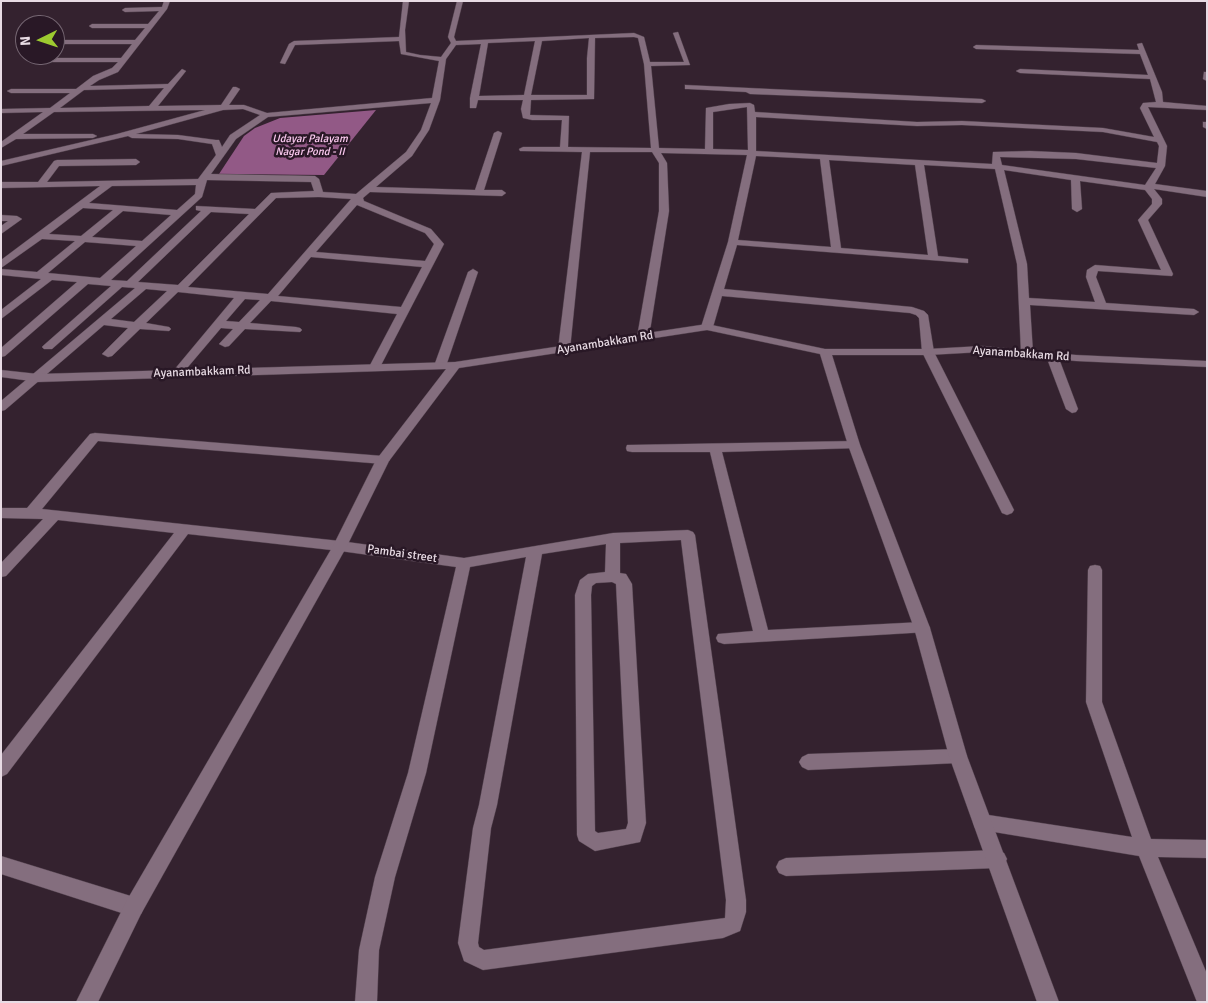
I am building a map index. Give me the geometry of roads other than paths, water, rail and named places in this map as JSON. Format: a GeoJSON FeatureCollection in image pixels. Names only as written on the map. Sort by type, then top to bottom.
{"type":"FeatureCollection","features":[{"type":"Feature","properties":{"kind":"street"},"geometry":{"type":"LineString","coordinates":[[1,146],[96,78],[115,70],[164,9],[167,1]]}},
{"type":"Feature","properties":{"kind":"street"},"geometry":{"type":"LineString","coordinates":[[406,1],[402,39],[403,53],[443,59]]}},
{"type":"Feature","properties":{"kind":"street"},"geometry":{"type":"LineString","coordinates":[[454,42],[450,37],[460,1]]}},
{"type":"Feature","properties":{"kind":"street"},"geometry":{"type":"LineString","coordinates":[[125,10],[164,9]]}},
{"type":"Feature","properties":{"kind":"street"},"geometry":{"type":"LineString","coordinates":[[92,26],[149,26]]}},
{"type":"Feature","properties":{"kind":"street"},"geometry":{"type":"LineString","coordinates":[[647,64],[688,64],[676,33]]}},
{"type":"Feature","properties":{"kind":"street"},"geometry":{"type":"LineString","coordinates":[[454,42],[592,36],[634,35],[641,37],[647,64],[655,150],[663,163],[664,211],[643,337]]}},
{"type":"Feature","properties":{"kind":"street"},"geometry":{"type":"LineString","coordinates":[[474,98],[591,97],[592,36]]}},
{"type":"Feature","properties":{"kind":"street"},"geometry":{"type":"LineString","coordinates":[[539,38],[525,109],[526,116],[532,118],[566,118],[564,149]]}},
{"type":"Feature","properties":{"kind":"street"},"geometry":{"type":"LineString","coordinates":[[283,63],[294,43],[339,44],[402,39]]}},
{"type":"Feature","properties":{"kind":"street"},"geometry":{"type":"LineString","coordinates":[[473,107],[486,40]]}},
{"type":"Feature","properties":{"kind":"street"},"geometry":{"type":"LineString","coordinates":[[65,42],[138,42]]}},
{"type":"Feature","properties":{"kind":"street"},"geometry":{"type":"LineString","coordinates":[[226,344],[241,325],[270,297],[358,197],[409,154],[425,130],[436,100],[443,59],[454,42]]}},
{"type":"Feature","properties":{"kind":"street"},"geometry":{"type":"LineString","coordinates":[[1039,43],[1048,57]]}},
{"type":"Feature","properties":{"kind":"street"},"geometry":{"type":"LineString","coordinates":[[1140,44],[1158,92],[1160,104]]}},
{"type":"Feature","properties":{"kind":"street"},"geometry":{"type":"LineString","coordinates":[[976,47],[1142,52]]}},
{"type":"Feature","properties":{"kind":"street"},"geometry":{"type":"LineString","coordinates":[[1091,50],[1094,58]]}},
{"type":"Feature","properties":{"kind":"street"},"geometry":{"type":"LineString","coordinates":[[65,60],[123,60]]}},
{"type":"Feature","properties":{"kind":"street"},"geometry":{"type":"LineString","coordinates":[[1052,64],[1056,72]]}},
{"type":"Feature","properties":{"kind":"street"},"geometry":{"type":"LineString","coordinates":[[1098,66],[1102,74]]}},
{"type":"Feature","properties":{"kind":"street"},"geometry":{"type":"LineString","coordinates":[[1020,70],[1152,77]]}},
{"type":"Feature","properties":{"kind":"street"},"geometry":{"type":"LineString","coordinates":[[152,108],[182,71]]}},
{"type":"Feature","properties":{"kind":"street"},"geometry":{"type":"LineString","coordinates":[[1207,74],[1207,79]]}},
{"type":"Feature","properties":{"kind":"street"},"geometry":{"type":"LineString","coordinates":[[11,91],[170,86]]}},
{"type":"Feature","properties":{"kind":"street"},"geometry":{"type":"LineString","coordinates":[[688,87],[750,88],[982,101]]}},
{"type":"Feature","properties":{"kind":"street"},"geometry":{"type":"LineString","coordinates":[[707,327],[733,242],[752,153],[750,88]]}},
{"type":"Feature","properties":{"kind":"street"},"geometry":{"type":"LineString","coordinates":[[1,164],[119,136],[224,107],[236,89]]}},
{"type":"Feature","properties":{"kind":"street"},"geometry":{"type":"LineString","coordinates":[[1,110],[244,107],[266,115],[436,100]]}},
{"type":"Feature","properties":{"kind":"street"},"geometry":{"type":"LineString","coordinates":[[1149,187],[1161,166],[1163,146],[1144,108],[1146,105],[1160,104],[1207,108]]}},
{"type":"Feature","properties":{"kind":"street"},"geometry":{"type":"LineString","coordinates":[[709,152],[709,110],[729,106],[750,105]]}},
{"type":"Feature","properties":{"kind":"street"},"geometry":{"type":"LineString","coordinates":[[752,114],[917,124],[962,123],[1103,130],[1160,140]]}},
{"type":"Feature","properties":{"kind":"street"},"geometry":{"type":"LineString","coordinates":[[103,281],[199,195],[203,180],[234,137],[266,115]]}},
{"type":"Feature","properties":{"kind":"street"},"geometry":{"type":"LineString","coordinates":[[479,192],[498,133]]}},
{"type":"Feature","properties":{"kind":"street"},"geometry":{"type":"LineString","coordinates":[[1,135],[178,137],[216,142],[220,156]]}},
{"type":"Feature","properties":{"kind":"street"},"geometry":{"type":"LineString","coordinates":[[523,149],[752,153],[919,162],[999,168],[1207,194]]}},
{"type":"Feature","properties":{"kind":"street"},"geometry":{"type":"LineString","coordinates":[[564,349],[586,150]]}},
{"type":"Feature","properties":{"kind":"street"},"geometry":{"type":"LineString","coordinates":[[1027,353],[1022,264],[999,168],[996,164],[996,154],[1076,156],[1161,166]]}},
{"type":"Feature","properties":{"kind":"street"},"geometry":{"type":"LineString","coordinates":[[824,156],[836,250]]}},
{"type":"Feature","properties":{"kind":"street"},"geometry":{"type":"LineString","coordinates":[[41,184],[57,163],[136,162]]}},
{"type":"Feature","properties":{"kind":"street"},"geometry":{"type":"LineString","coordinates":[[919,162],[934,259]]}},
{"type":"Feature","properties":{"kind":"street"},"geometry":{"type":"LineString","coordinates":[[1075,178],[1077,209]]}},
{"type":"Feature","properties":{"kind":"street"},"geometry":{"type":"LineString","coordinates":[[1,185],[315,179],[319,194]]}},
{"type":"Feature","properties":{"kind":"street"},"geometry":{"type":"LineString","coordinates":[[1,266],[110,183]]}},
{"type":"Feature","properties":{"kind":"street"},"geometry":{"type":"LineString","coordinates":[[1102,306],[1091,277],[1095,268],[1168,274],[1143,220],[1157,204],[1157,199],[1149,187]]}},
{"type":"Feature","properties":{"kind":"street"},"geometry":{"type":"LineString","coordinates":[[366,189],[502,193]]}},
{"type":"Feature","properties":{"kind":"street"},"geometry":{"type":"LineString","coordinates":[[108,354],[274,195],[319,194],[358,197]]}},
{"type":"Feature","properties":{"kind":"street"},"geometry":{"type":"LineString","coordinates":[[358,197],[360,203],[428,232],[438,244],[376,367]]}},
{"type":"Feature","properties":{"kind":"street"},"geometry":{"type":"LineString","coordinates":[[81,205],[257,212]]}},
{"type":"Feature","properties":{"kind":"street"},"geometry":{"type":"LineString","coordinates":[[1,316],[121,208]]}},
{"type":"Feature","properties":{"kind":"street"},"geometry":{"type":"LineString","coordinates":[[48,347],[125,283],[208,209]]}},
{"type":"Feature","properties":{"kind":"street"},"geometry":{"type":"LineString","coordinates":[[1,218],[17,219],[3,229]]}},
{"type":"Feature","properties":{"kind":"street"},"geometry":{"type":"LineString","coordinates":[[41,236],[145,244]]}},
{"type":"Feature","properties":{"kind":"street"},"geometry":{"type":"LineString","coordinates":[[733,242],[964,262]]}},
{"type":"Feature","properties":{"kind":"street"},"geometry":{"type":"LineString","coordinates":[[308,254],[428,264]]}},
{"type":"Feature","properties":{"kind":"street"},"geometry":{"type":"LineString","coordinates":[[1,272],[404,310]]}},
{"type":"Feature","properties":{"kind":"street"},"geometry":{"type":"LineString","coordinates":[[87,1002],[134,907],[340,546],[383,460],[448,366],[473,272]]}},
{"type":"Feature","properties":{"kind":"street"},"geometry":{"type":"LineString","coordinates":[[1,354],[86,280]]}},
{"type":"Feature","properties":{"kind":"street"},"geometry":{"type":"LineString","coordinates":[[1,407],[38,378],[145,285]]}},
{"type":"Feature","properties":{"kind":"street"},"geometry":{"type":"LineString","coordinates":[[718,292],[912,310],[920,313],[924,317],[928,352],[1007,510]]}},
{"type":"Feature","properties":{"kind":"street"},"geometry":{"type":"LineString","coordinates":[[178,372],[243,294]]}},
{"type":"Feature","properties":{"kind":"street"},"geometry":{"type":"LineString","coordinates":[[1024,301],[1194,312]]}},
{"type":"Feature","properties":{"kind":"street"},"geometry":{"type":"LineString","coordinates":[[104,322],[165,329]]}},
{"type":"Feature","properties":{"kind":"street"},"geometry":{"type":"LineString","coordinates":[[217,324],[296,330]]}},
{"type":"Feature","properties":{"kind":"street","name":"Ayanambakkam Rd"},"geometry":{"type":"LineString","coordinates":[[1,373],[38,378],[178,372],[448,366],[707,327],[824,352],[928,352],[982,349],[1052,356],[1207,364]]}},
{"type":"Feature","properties":{"kind":"street"},"geometry":{"type":"LineString","coordinates":[[824,352],[854,445],[922,628],[958,756],[1048,1002]]}},
{"type":"Feature","properties":{"kind":"street"},"geometry":{"type":"LineString","coordinates":[[1052,356],[1072,409]]}},
{"type":"Feature","properties":{"kind":"street"},"geometry":{"type":"LineString","coordinates":[[31,513],[95,437],[383,460]]}},
{"type":"Feature","properties":{"kind":"street"},"geometry":{"type":"LineString","coordinates":[[632,448],[854,445]]}},
{"type":"Feature","properties":{"kind":"street"},"geometry":{"type":"LineString","coordinates":[[715,448],[762,636]]}},
{"type":"Feature","properties":{"kind":"street","name":"Pambai street"},"geometry":{"type":"LineString","coordinates":[[1,512],[55,515],[340,546],[464,562],[534,550],[612,538],[688,535],[736,912],[733,924],[724,928],[483,960],[472,954],[468,943],[482,828],[488,806],[534,550]]}},
{"type":"Feature","properties":{"kind":"street"},"geometry":{"type":"LineString","coordinates":[[1,572],[55,515]]}},
{"type":"Feature","properties":{"kind":"street"},"geometry":{"type":"LineString","coordinates":[[1,769],[184,529]]}},
{"type":"Feature","properties":{"kind":"street"},"geometry":{"type":"LineString","coordinates":[[612,538],[612,578]]}},
{"type":"Feature","properties":{"kind":"street"},"geometry":{"type":"LineString","coordinates":[[366,1002],[369,950],[385,877],[417,772],[464,562]]}},
{"type":"Feature","properties":{"kind":"street"},"geometry":{"type":"LineString","coordinates":[[1095,570],[1094,702],[1144,848],[1207,1000]]}},
{"type":"Feature","properties":{"kind":"street"},"geometry":{"type":"LineString","coordinates":[[594,578],[612,578],[621,578],[624,584],[637,823],[632,836],[595,842],[586,835],[583,595],[585,584],[594,578]]}},
{"type":"Feature","properties":{"kind":"street"},"geometry":{"type":"LineString","coordinates":[[724,638],[922,628]]}},
{"type":"Feature","properties":{"kind":"street"},"geometry":{"type":"LineString","coordinates":[[808,762],[958,756]]}},
{"type":"Feature","properties":{"kind":"street"},"geometry":{"type":"LineString","coordinates":[[982,822],[1144,848],[1207,849]]}},
{"type":"Feature","properties":{"kind":"street"},"geometry":{"type":"LineString","coordinates":[[786,868],[997,859]]}},
{"type":"Feature","properties":{"kind":"street"},"geometry":{"type":"LineString","coordinates":[[1,865],[134,907]]}},
{"type":"Feature","properties":{"kind":"water","name":"Udayar Palayam Nagar Pond - II"},"geometry":{"type":"Polygon","coordinates":[[[376,110],[324,175],[219,174],[244,136],[255,128],[280,118],[376,110]]]}}]}
